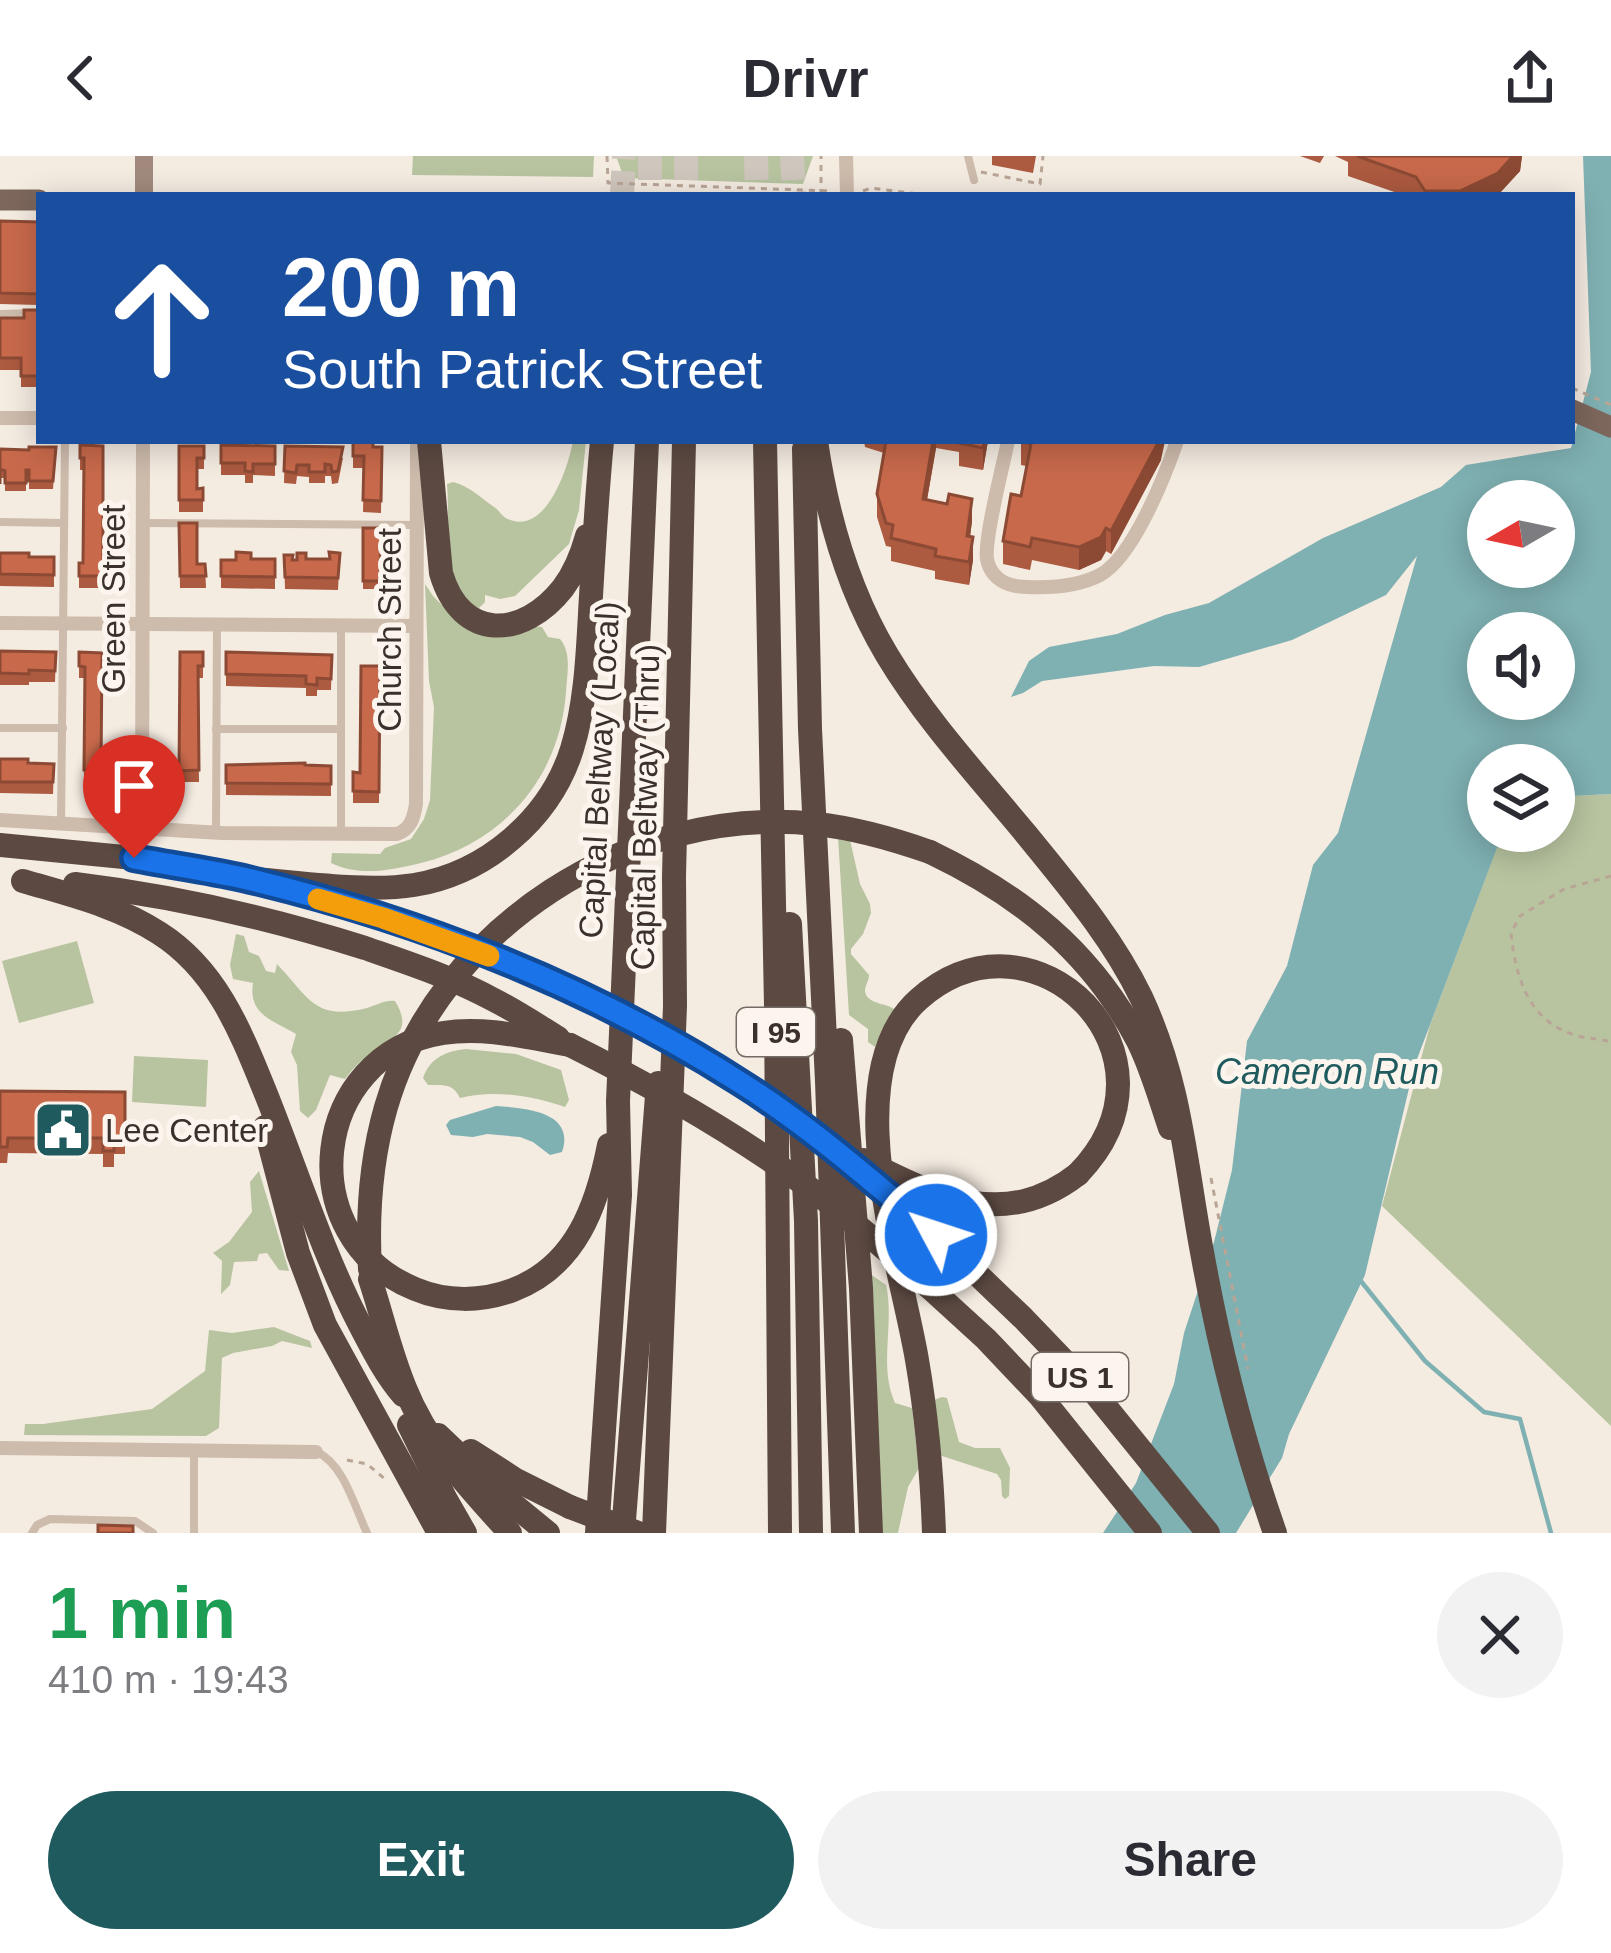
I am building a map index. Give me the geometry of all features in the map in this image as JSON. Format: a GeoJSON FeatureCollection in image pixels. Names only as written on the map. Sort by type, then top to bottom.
{"type":"FeatureCollection","features":[{"type":"Feature","properties":{"kind":"highway"},"geometry":{"type":"LineString","coordinates":[[429,444],[441,573],[453,603],[480,624],[523,621],[552,601],[580,557],[597,499]]}},
{"type":"Feature","properties":{"kind":"highway"},"geometry":{"type":"LineString","coordinates":[[241,878],[388,887],[428,882],[487,858],[543,806],[562,773],[580,720],[602,444]]}},
{"type":"Feature","properties":{"kind":"highway","name":"Capital Beltway (Local)"},"geometry":{"type":"LineString","coordinates":[[597,1533],[620,1195],[618,1101],[646,444]]}},
{"type":"Feature","properties":{"kind":"highway","name":"Capital Beltway (Thru)"},"geometry":{"type":"LineString","coordinates":[[654,1533],[670,1190],[684,444]]}},
{"type":"Feature","properties":{"kind":"highway","name":"I 95"},"geometry":{"type":"LineString","coordinates":[[765,444],[780,1533]]}},
{"type":"Feature","properties":{"kind":"highway","name":"I 95"},"geometry":{"type":"LineString","coordinates":[[804,444],[810,728],[843,1533]]}},
{"type":"Feature","properties":{"kind":"highway"},"geometry":{"type":"LineString","coordinates":[[817,444],[846,567],[870,624],[907,686],[1074,893],[1114,948],[1140,995],[1177,1095],[1201,1246]]}},
{"type":"Feature","properties":{"kind":"highway"},"geometry":{"type":"LineString","coordinates":[[768,532],[800,1086],[811,1533]]}},
{"type":"Feature","properties":{"kind":"highway"},"geometry":{"type":"LineString","coordinates":[[466,1533],[395,1394],[374,1319],[370,1198],[387,1105],[398,1074],[430,1012],[468,960],[519,912],[604,862],[658,840],[766,822],[841,827],[930,852],[1006,892],[1066,943],[1102,984],[1139,1043],[1172,1135],[1236,1408],[1275,1533]]}},
{"type":"Feature","properties":{"kind":"highway","name":"US 1"},"geometry":{"type":"LineString","coordinates":[[0,845],[134,858],[241,878],[383,918],[574,991],[704,1060],[823,1139],[936,1235],[1093,1391],[1208,1533]]}},
{"type":"Feature","properties":{"kind":"highway"},"geometry":{"type":"LineString","coordinates":[[623,1533],[674,877]]}},
{"type":"Feature","properties":{"kind":"highway"},"geometry":{"type":"LineString","coordinates":[[12,880],[130,916],[184,953],[223,997],[246,1043],[335,1276],[392,1382],[470,1467],[548,1533]]}},
{"type":"Feature","properties":{"kind":"highway","name":"US 1"},"geometry":{"type":"LineString","coordinates":[[12,880],[152,895],[321,934],[492,998],[648,1084],[764,1156],[872,1238],[986,1339],[1040,1396],[1150,1533]]}},
{"type":"Feature","properties":{"kind":"highway"},"geometry":{"type":"LineString","coordinates":[[818,896],[832,941],[844,1072],[861,1288],[871,1533]]}},
{"type":"Feature","properties":{"kind":"highway"},"geometry":{"type":"LineString","coordinates":[[823,1139],[862,1160],[882,1170],[902,1180],[951,1198],[1019,1204],[1059,1188],[1102,1145],[1117,1103],[1115,1058],[1097,1016],[1080,998],[1042,975],[1004,968],[963,974],[928,992],[899,1021],[890,1041],[882,1064],[878,1142],[880,1160],[882,1178],[884,1195],[892,1245],[926,1415],[934,1533]]}},
{"type":"Feature","properties":{"kind":"highway"},"geometry":{"type":"LineString","coordinates":[[570,1045],[461,1031],[415,1040],[378,1063],[359,1082],[336,1127],[333,1194],[363,1252],[390,1276],[430,1294],[469,1299],[527,1284],[560,1261],[586,1223],[599,1193],[618,1101]]}},
{"type":"Feature","properties":{"kind":"highway"},"geometry":{"type":"LineString","coordinates":[[246,1043],[298,1253],[326,1324],[439,1533]]}},
{"type":"Feature","properties":{"kind":"highway"},"geometry":{"type":"LineString","coordinates":[[370,1279],[392,1353],[420,1419],[472,1492],[510,1533]]}},
{"type":"Feature","properties":{"kind":"highway"},"geometry":{"type":"LineString","coordinates":[[392,1382],[482,1460],[556,1501],[638,1533]]}},
{"type":"Feature","properties":{"kind":"main road"},"geometry":{"type":"LineString","coordinates":[[0,200],[36,200]]}},
{"type":"Feature","properties":{"kind":"main road"},"geometry":{"type":"LineString","coordinates":[[1575,411],[1611,427]]}},
{"type":"Feature","properties":{"kind":"street"},"geometry":{"type":"LineString","coordinates":[[144,156],[144,192]]}},
{"type":"Feature","properties":{"kind":"street"},"geometry":{"type":"LineString","coordinates":[[840,192],[846,156]]}},
{"type":"Feature","properties":{"kind":"street"},"geometry":{"type":"LineString","coordinates":[[0,418],[36,418]]}},
{"type":"Feature","properties":{"kind":"street","name":"Green Street"},"geometry":{"type":"LineString","coordinates":[[142,829],[143,444]]}},
{"type":"Feature","properties":{"kind":"street","name":"Church Street"},"geometry":{"type":"LineString","coordinates":[[341,834],[397,834],[413,818],[416,803],[417,444]]}},
{"type":"Feature","properties":{"kind":"street"},"geometry":{"type":"LineString","coordinates":[[1007,444],[988,563],[1008,586],[1033,587],[1079,583],[1112,567],[1151,505],[1176,444]]}},
{"type":"Feature","properties":{"kind":"street"},"geometry":{"type":"LineString","coordinates":[[0,623],[416,626]]}},
{"type":"Feature","properties":{"kind":"street"},"geometry":{"type":"LineString","coordinates":[[0,820],[216,833],[341,834]]}},
{"type":"Feature","properties":{"kind":"street"},"geometry":{"type":"LineString","coordinates":[[0,1448],[321,1454]]}},
{"type":"Feature","properties":{"kind":"lane"},"geometry":{"type":"LineString","coordinates":[[968,156],[974,180]]}},
{"type":"Feature","properties":{"kind":"lane"},"geometry":{"type":"LineString","coordinates":[[0,314],[36,313]]}},
{"type":"Feature","properties":{"kind":"lane"},"geometry":{"type":"LineString","coordinates":[[61,824],[65,444]]}},
{"type":"Feature","properties":{"kind":"lane"},"geometry":{"type":"LineString","coordinates":[[0,522],[64,523]]}},
{"type":"Feature","properties":{"kind":"lane"},"geometry":{"type":"LineString","coordinates":[[143,523],[417,525]]}},
{"type":"Feature","properties":{"kind":"lane"},"geometry":{"type":"LineString","coordinates":[[216,833],[217,625]]}},
{"type":"Feature","properties":{"kind":"lane"},"geometry":{"type":"LineString","coordinates":[[341,626],[341,834]]}},
{"type":"Feature","properties":{"kind":"lane"},"geometry":{"type":"LineString","coordinates":[[0,728],[63,728]]}},
{"type":"Feature","properties":{"kind":"lane"},"geometry":{"type":"LineString","coordinates":[[216,729],[341,729]]}},
{"type":"Feature","properties":{"kind":"lane"},"geometry":{"type":"LineString","coordinates":[[194,1450],[194,1533]]}},
{"type":"Feature","properties":{"kind":"lane"},"geometry":{"type":"LineString","coordinates":[[321,1454],[337,1468],[367,1533]]}},
{"type":"Feature","properties":{"kind":"lane"},"geometry":{"type":"LineString","coordinates":[[32,1533],[50,1520],[135,1521],[153,1533]]}},
{"type":"Feature","properties":{"kind":"path"},"geometry":{"type":"LineString","coordinates":[[608,156],[608,183],[821,192],[821,156]]}},
{"type":"Feature","properties":{"kind":"path"},"geometry":{"type":"LineString","coordinates":[[980,163],[980,172],[1040,184],[1043,156]]}},
{"type":"Feature","properties":{"kind":"path"},"geometry":{"type":"LineString","coordinates":[[864,192],[871,188],[902,192]]}},
{"type":"Feature","properties":{"kind":"path"},"geometry":{"type":"LineString","coordinates":[[1575,389],[1611,405]]}},
{"type":"Feature","properties":{"kind":"path"},"geometry":{"type":"LineString","coordinates":[[1611,876],[1564,889],[1520,916],[1511,933],[1523,993],[1546,1021],[1580,1036],[1611,1042]]}},
{"type":"Feature","properties":{"kind":"path"},"geometry":{"type":"LineString","coordinates":[[321,1454],[368,1464],[394,1486]]}},
{"type":"Feature","properties":{"kind":"green space"},"geometry":{"type":"Polygon","coordinates":[[[413,156],[594,156],[593,177],[412,175],[413,156]]]}},
{"type":"Feature","properties":{"kind":"green space"},"geometry":{"type":"Polygon","coordinates":[[[616,156],[813,156],[803,184],[624,178],[616,156]]]}},
{"type":"Feature","properties":{"kind":"green space"},"geometry":{"type":"Polygon","coordinates":[[[572,444],[586,444],[579,510],[569,544],[515,596],[485,595],[479,608],[468,606],[451,563],[447,484],[469,489],[504,517],[521,522],[544,509],[572,444]]]}},
{"type":"Feature","properties":{"kind":"green space"},"geometry":{"type":"Polygon","coordinates":[[[425,584],[456,619],[542,627],[548,637],[560,639],[568,664],[561,723],[552,752],[522,802],[478,839],[451,853],[399,868],[342,867],[331,863],[332,853],[380,854],[411,839],[430,800],[434,707],[425,584]]]}},
{"type":"Feature","properties":{"kind":"green space"},"geometry":{"type":"Polygon","coordinates":[[[1611,794],[1611,1426],[1382,1206],[1430,1025],[1495,852],[1575,852],[1575,796],[1611,794]]]}},
{"type":"Feature","properties":{"kind":"green space"},"geometry":{"type":"Polygon","coordinates":[[[838,837],[850,840],[871,913],[851,954],[869,975],[868,998],[894,1009],[875,1047],[868,1042],[868,1029],[849,1015],[838,837]]]}},
{"type":"Feature","properties":{"kind":"green space"},"geometry":{"type":"Polygon","coordinates":[[[236,934],[244,936],[249,952],[259,956],[266,971],[275,973],[277,964],[306,997],[324,1009],[350,1011],[395,1001],[400,1012],[397,1034],[345,1079],[330,1075],[308,1118],[300,1111],[297,1065],[291,1052],[296,1034],[258,1009],[253,983],[233,979],[230,965],[236,934]]]}},
{"type":"Feature","properties":{"kind":"green space"},"geometry":{"type":"Polygon","coordinates":[[[77,941],[94,1003],[19,1023],[2,961],[77,941]]]}},
{"type":"Feature","properties":{"kind":"green space"},"geometry":{"type":"Polygon","coordinates":[[[466,1049],[516,1054],[561,1070],[569,1100],[565,1107],[513,1095],[460,1098],[451,1087],[428,1085],[423,1078],[434,1061],[466,1049]]]}},
{"type":"Feature","properties":{"kind":"green space"},"geometry":{"type":"Polygon","coordinates":[[[134,1056],[208,1060],[206,1107],[132,1102],[134,1056]]]}},
{"type":"Feature","properties":{"kind":"green space"},"geometry":{"type":"Polygon","coordinates":[[[259,1171],[289,1271],[279,1270],[267,1253],[259,1254],[257,1261],[234,1262],[230,1285],[221,1294],[222,1261],[213,1253],[229,1242],[252,1212],[250,1182],[259,1171]]]}},
{"type":"Feature","properties":{"kind":"green space"},"geometry":{"type":"Polygon","coordinates":[[[869,1273],[886,1285],[890,1389],[895,1403],[912,1408],[919,1468],[908,1487],[898,1533],[880,1533],[869,1273]]]}},
{"type":"Feature","properties":{"kind":"green space"},"geometry":{"type":"Polygon","coordinates":[[[274,1327],[310,1341],[312,1348],[282,1341],[222,1358],[219,1428],[206,1436],[24,1435],[25,1424],[152,1409],[205,1371],[209,1330],[232,1333],[274,1327]]]}},
{"type":"Feature","properties":{"kind":"green space"},"geometry":{"type":"Polygon","coordinates":[[[947,1398],[959,1442],[975,1448],[1000,1448],[1010,1468],[1005,1499],[997,1474],[939,1455],[934,1400],[947,1398]]]}},
{"type":"Feature","properties":{"kind":"water","name":"Cameron Run"},"geometry":{"type":"Polygon","coordinates":[[[1583,156],[1611,156],[1611,794],[1575,796],[1575,744],[1467,744],[1467,852],[1495,852],[1414,1067],[1365,1275],[1282,1458],[1236,1533],[1103,1533],[1136,1483],[1174,1384],[1184,1333],[1232,1170],[1247,1041],[1287,966],[1313,865],[1338,833],[1417,556],[1386,595],[1292,640],[1199,667],[1154,666],[1042,681],[1011,697],[1029,661],[1049,647],[1117,634],[1209,603],[1323,538],[1441,487],[1466,465],[1575,444],[1591,372],[1583,156]]]}},
{"type":"Feature","properties":{"kind":"water"},"geometry":{"type":"Polygon","coordinates":[[[496,1106],[533,1111],[555,1120],[562,1128],[562,1152],[550,1155],[520,1137],[451,1135],[446,1125],[450,1120],[496,1106]]]}},
{"type":"Feature","properties":{"kind":"building"},"geometry":{"type":"Polygon","coordinates":[[[1357,156],[1513,156],[1498,173],[1460,191],[1425,191],[1416,177],[1357,156]]]}},
{"type":"Feature","properties":{"kind":"building"},"geometry":{"type":"Polygon","coordinates":[[[0,221],[36,222],[36,294],[0,293],[0,221]]]}},
{"type":"Feature","properties":{"kind":"building"},"geometry":{"type":"Polygon","coordinates":[[[24,310],[36,310],[36,376],[21,376],[21,358],[0,358],[0,318],[24,318],[24,310]]]}},
{"type":"Feature","properties":{"kind":"building"},"geometry":{"type":"Polygon","coordinates":[[[353,444],[382,447],[381,501],[363,500],[364,456],[353,456],[353,444]]]}},
{"type":"Feature","properties":{"kind":"building"},"geometry":{"type":"Polygon","coordinates":[[[885,444],[932,444],[923,499],[947,504],[949,494],[972,499],[969,562],[935,556],[936,549],[891,538],[893,525],[886,523],[877,494],[885,444]]]}},
{"type":"Feature","properties":{"kind":"building"},"geometry":{"type":"Polygon","coordinates":[[[1031,444],[1157,444],[1111,531],[1106,528],[1101,537],[1079,547],[1032,538],[1030,547],[1003,541],[1011,494],[1021,496],[1031,444]]]}},
{"type":"Feature","properties":{"kind":"building"},"geometry":{"type":"Polygon","coordinates":[[[80,445],[103,446],[103,576],[79,576],[84,458],[80,458],[80,445]]]}},
{"type":"Feature","properties":{"kind":"building"},"geometry":{"type":"Polygon","coordinates":[[[221,445],[275,446],[275,464],[253,464],[253,472],[245,471],[245,463],[221,463],[221,445]]]}},
{"type":"Feature","properties":{"kind":"building"},"geometry":{"type":"Polygon","coordinates":[[[179,446],[204,446],[204,458],[197,458],[197,489],[203,488],[203,500],[179,500],[179,446]]]}},
{"type":"Feature","properties":{"kind":"building"},"geometry":{"type":"Polygon","coordinates":[[[285,446],[343,447],[338,471],[332,472],[331,465],[325,464],[325,472],[309,472],[309,465],[297,465],[296,473],[284,471],[285,446]]]}},
{"type":"Feature","properties":{"kind":"building"},"geometry":{"type":"Polygon","coordinates":[[[56,447],[53,481],[29,481],[26,470],[26,483],[5,483],[5,471],[0,470],[0,449],[56,447]]]}},
{"type":"Feature","properties":{"kind":"building"},"geometry":{"type":"Polygon","coordinates":[[[179,523],[197,523],[197,564],[205,564],[206,576],[180,576],[179,523]]]}},
{"type":"Feature","properties":{"kind":"building"},"geometry":{"type":"Polygon","coordinates":[[[363,528],[381,528],[380,581],[363,581],[363,528]]]}},
{"type":"Feature","properties":{"kind":"building"},"geometry":{"type":"Polygon","coordinates":[[[236,552],[251,553],[251,559],[275,559],[275,577],[221,576],[221,560],[236,560],[236,552]]]}},
{"type":"Feature","properties":{"kind":"building"},"geometry":{"type":"Polygon","coordinates":[[[329,552],[340,553],[338,578],[285,577],[284,555],[293,555],[292,560],[297,560],[297,553],[306,553],[306,559],[330,559],[329,552]]]}},
{"type":"Feature","properties":{"kind":"building"},"geometry":{"type":"Polygon","coordinates":[[[0,553],[54,557],[54,575],[0,574],[0,553]]]}},
{"type":"Feature","properties":{"kind":"building"},"geometry":{"type":"Polygon","coordinates":[[[0,651],[56,652],[55,671],[0,673],[0,651]]]}},
{"type":"Feature","properties":{"kind":"building"},"geometry":{"type":"Polygon","coordinates":[[[79,652],[102,653],[101,770],[84,770],[85,667],[79,666],[79,652]]]}},
{"type":"Feature","properties":{"kind":"building"},"geometry":{"type":"Polygon","coordinates":[[[180,652],[203,652],[203,666],[198,666],[199,770],[179,771],[180,652]]]}},
{"type":"Feature","properties":{"kind":"building"},"geometry":{"type":"Polygon","coordinates":[[[226,652],[332,655],[331,679],[317,678],[317,685],[306,684],[306,676],[226,674],[226,652]]]}},
{"type":"Feature","properties":{"kind":"building"},"geometry":{"type":"Polygon","coordinates":[[[361,666],[380,666],[379,792],[353,791],[353,772],[360,773],[361,666]]]}},
{"type":"Feature","properties":{"kind":"building"},"geometry":{"type":"Polygon","coordinates":[[[0,759],[54,764],[53,782],[0,782],[0,759]]]}},
{"type":"Feature","properties":{"kind":"building"},"geometry":{"type":"Polygon","coordinates":[[[226,765],[331,766],[331,784],[226,783],[226,765]]]}},
{"type":"Feature","properties":{"kind":"building","name":"Lee Center"},"geometry":{"type":"Polygon","coordinates":[[[0,1091],[125,1092],[125,1138],[114,1138],[114,1151],[103,1151],[103,1138],[8,1138],[7,1147],[0,1147],[0,1091]]]}},
{"type":"Feature","properties":{"kind":"building"},"geometry":{"type":"Polygon","coordinates":[[[98,1525],[133,1526],[133,1533],[98,1533],[98,1525]]]}},
{"type":"Feature","properties":{"kind":"waterway"},"geometry":{"type":"LineString","coordinates":[[1360,1280],[1425,1361],[1484,1412],[1520,1419],[1551,1533]]}},
{"type":"Feature","properties":{"kind":"tunnel"},"geometry":{"type":"LineString","coordinates":[[622,192],[624,156]]}},
{"type":"Feature","properties":{"kind":"tunnel"},"geometry":{"type":"LineString","coordinates":[[650,156],[650,192]]}},
{"type":"Feature","properties":{"kind":"tunnel"},"geometry":{"type":"LineString","coordinates":[[686,156],[686,192]]}},
{"type":"Feature","properties":{"kind":"tunnel"},"geometry":{"type":"LineString","coordinates":[[756,156],[757,192]]}},
{"type":"Feature","properties":{"kind":"tunnel"},"geometry":{"type":"LineString","coordinates":[[792,156],[794,192]]}},
{"type":"Feature","properties":{"kind":"slow traffic"},"geometry":{"type":"LineString","coordinates":[[318,899],[489,956]]}},
{"type":"Feature","properties":{"kind":"place","name":"Lee Center"},"geometry":{"type":"Point","coordinates":[63,1130]}},
{"type":"Feature","properties":{"kind":"route"},"geometry":{"type":"LineString","coordinates":[[134,858],[241,878],[383,918],[574,991],[761,1096],[823,1139],[936,1235]]}}]}
